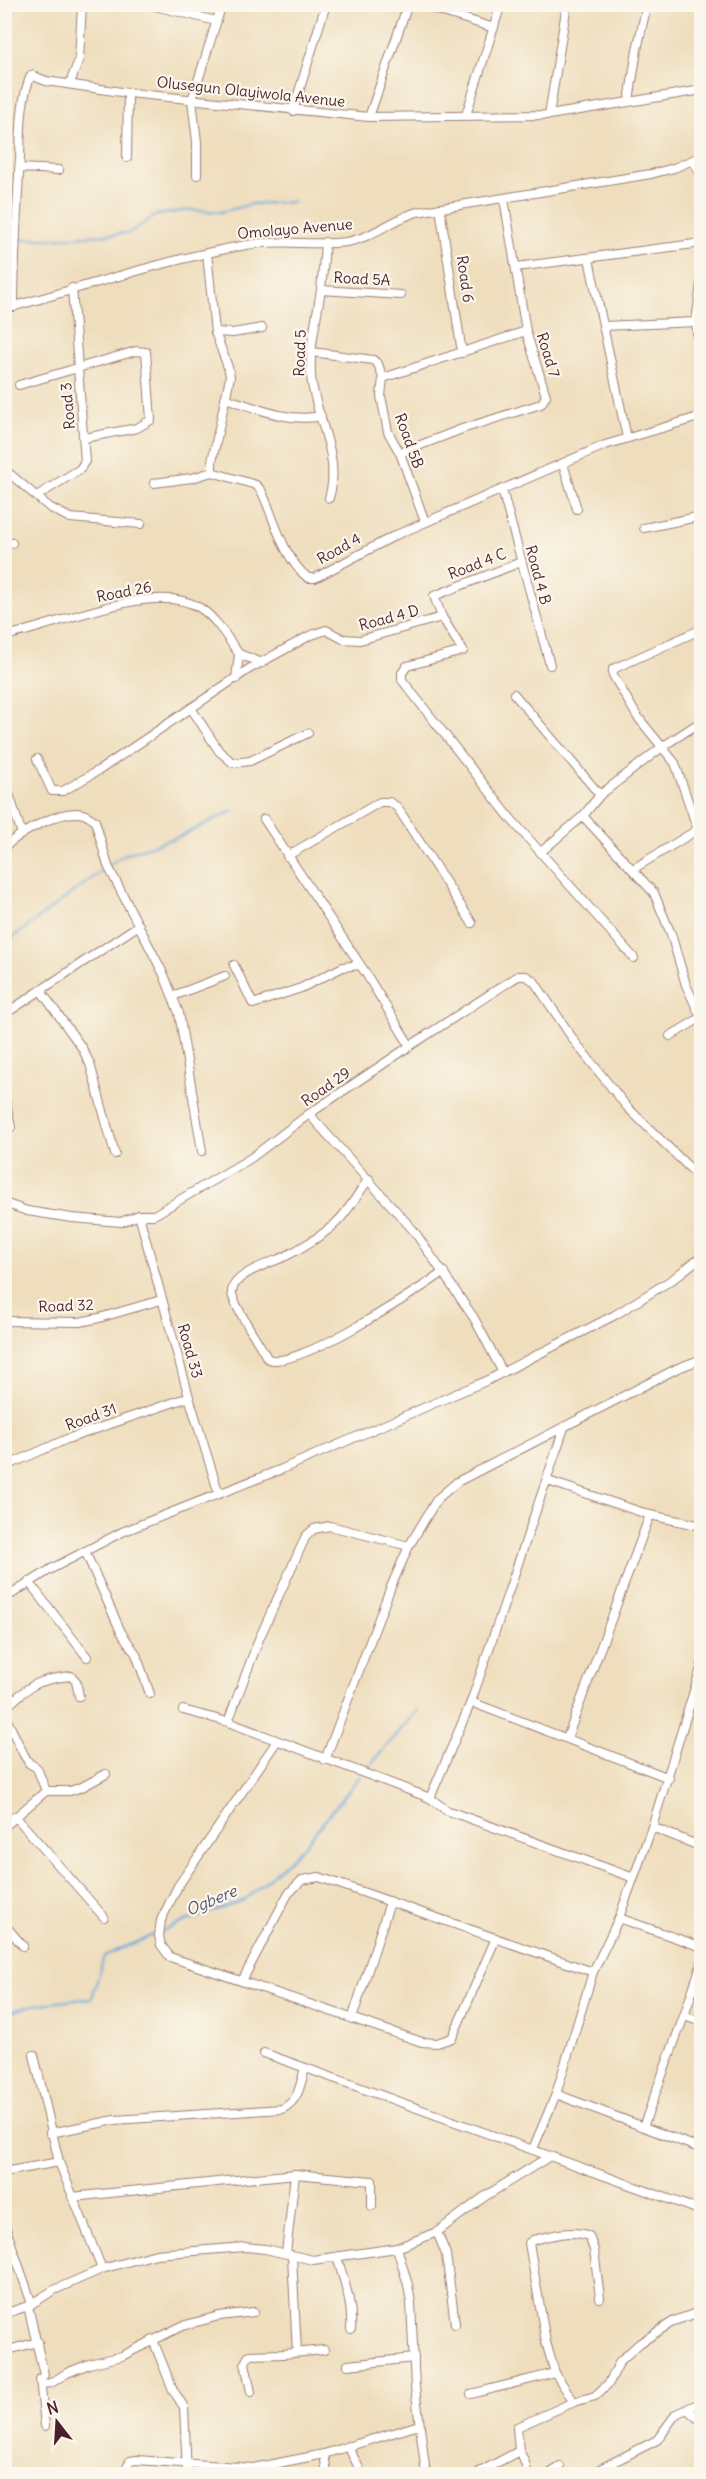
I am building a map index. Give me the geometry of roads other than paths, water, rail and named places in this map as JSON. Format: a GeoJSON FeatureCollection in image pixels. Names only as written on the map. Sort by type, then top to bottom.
{"type":"FeatureCollection","features":[{"type":"Feature","properties":{"kind":"street"},"geometry":{"type":"LineString","coordinates":[[70,83],[79,60],[82,4]]}},
{"type":"Feature","properties":{"kind":"street"},"geometry":{"type":"LineString","coordinates":[[147,4],[216,21]]}},
{"type":"Feature","properties":{"kind":"street"},"geometry":{"type":"LineString","coordinates":[[197,175],[197,142],[192,100],[222,4]]}},
{"type":"Feature","properties":{"kind":"street"},"geometry":{"type":"LineString","coordinates":[[293,111],[326,4]]}},
{"type":"Feature","properties":{"kind":"street"},"geometry":{"type":"LineString","coordinates":[[369,117],[408,4]]}},
{"type":"Feature","properties":{"kind":"street"},"geometry":{"type":"LineString","coordinates":[[418,4],[494,28]]}},
{"type":"Feature","properties":{"kind":"street"},"geometry":{"type":"LineString","coordinates":[[465,115],[501,4]]}},
{"type":"Feature","properties":{"kind":"street"},"geometry":{"type":"LineString","coordinates":[[549,115],[567,4]]}},
{"type":"Feature","properties":{"kind":"street"},"geometry":{"type":"LineString","coordinates":[[629,101],[647,4]]}},
{"type":"Feature","properties":{"kind":"street","name":"Olusegun Olayiwola Avenue"},"geometry":{"type":"LineString","coordinates":[[14,307],[15,240],[24,98],[31,75],[46,81],[128,93],[369,117],[549,115],[702,90]]}},
{"type":"Feature","properties":{"kind":"street"},"geometry":{"type":"LineString","coordinates":[[127,158],[128,93]]}},
{"type":"Feature","properties":{"kind":"street","name":"Omolayo Avenue"},"geometry":{"type":"LineString","coordinates":[[4,309],[72,288],[207,253],[274,242],[347,242],[364,237],[401,217],[440,208],[651,174],[702,156]]}},
{"type":"Feature","properties":{"kind":"street"},"geometry":{"type":"LineString","coordinates":[[693,161],[702,176]]}},
{"type":"Feature","properties":{"kind":"street"},"geometry":{"type":"LineString","coordinates":[[19,168],[59,170]]}},
{"type":"Feature","properties":{"kind":"street","name":"Road 7"},"geometry":{"type":"LineString","coordinates":[[400,453],[545,401],[546,396],[526,330],[504,199]]}},
{"type":"Feature","properties":{"kind":"street","name":"Road 6"},"geometry":{"type":"LineString","coordinates":[[440,208],[462,353]]}},
{"type":"Feature","properties":{"kind":"street","name":"Road 5"},"geometry":{"type":"LineString","coordinates":[[325,242],[312,352],[313,391],[332,456],[334,478],[329,498]]}},
{"type":"Feature","properties":{"kind":"street"},"geometry":{"type":"LineString","coordinates":[[516,267],[702,243]]}},
{"type":"Feature","properties":{"kind":"street"},"geometry":{"type":"LineString","coordinates":[[154,483],[192,478],[212,472],[212,461],[230,370],[215,332],[207,253]]}},
{"type":"Feature","properties":{"kind":"street"},"geometry":{"type":"LineString","coordinates":[[589,259],[627,438]]}},
{"type":"Feature","properties":{"kind":"street"},"geometry":{"type":"LineString","coordinates":[[702,276],[696,322],[702,378]]}},
{"type":"Feature","properties":{"kind":"street","name":"Road 3"},"geometry":{"type":"LineString","coordinates":[[37,496],[83,465],[85,461],[72,288]]}},
{"type":"Feature","properties":{"kind":"street","name":"Road 5A"},"geometry":{"type":"LineString","coordinates":[[321,290],[401,295]]}},
{"type":"Feature","properties":{"kind":"street"},"geometry":{"type":"LineString","coordinates":[[604,326],[696,322]]}},
{"type":"Feature","properties":{"kind":"street"},"geometry":{"type":"LineString","coordinates":[[215,332],[233,333],[262,328]]}},
{"type":"Feature","properties":{"kind":"street"},"geometry":{"type":"LineString","coordinates":[[312,352],[373,360],[378,364],[383,378],[526,330]]}},
{"type":"Feature","properties":{"kind":"street"},"geometry":{"type":"LineString","coordinates":[[19,385],[136,351],[146,352],[152,420],[149,423],[84,438]]}},
{"type":"Feature","properties":{"kind":"street","name":"Road 5B"},"geometry":{"type":"LineString","coordinates":[[383,378],[381,396],[387,425],[400,453],[425,522]]}},
{"type":"Feature","properties":{"kind":"street"},"geometry":{"type":"LineString","coordinates":[[225,398],[291,418],[304,419],[321,416]]}},
{"type":"Feature","properties":{"kind":"street","name":"Road 4"},"geometry":{"type":"LineString","coordinates":[[212,472],[256,485],[261,490],[285,547],[294,562],[308,578],[315,578],[372,546],[563,464],[627,438],[702,416]]}},
{"type":"Feature","properties":{"kind":"street"},"geometry":{"type":"LineString","coordinates":[[563,464],[578,509]]}},
{"type":"Feature","properties":{"kind":"street"},"geometry":{"type":"LineString","coordinates":[[4,469],[49,507],[70,518],[141,524]]}},
{"type":"Feature","properties":{"kind":"street","name":"Road 4 B"},"geometry":{"type":"LineString","coordinates":[[502,490],[550,666]]}},
{"type":"Feature","properties":{"kind":"street"},"geometry":{"type":"LineString","coordinates":[[644,528],[702,516]]}},
{"type":"Feature","properties":{"kind":"street","name":"Road 4 C"},"geometry":{"type":"LineString","coordinates":[[521,562],[434,596],[442,617],[463,651],[407,666],[402,673],[402,680],[511,819],[542,851]]}},
{"type":"Feature","properties":{"kind":"street","name":"Road 26"},"geometry":{"type":"LineString","coordinates":[[4,636],[122,604],[149,599],[171,599],[188,602],[202,609],[239,654]]}},
{"type":"Feature","properties":{"kind":"street","name":"Road 4 D"},"geometry":{"type":"LineString","coordinates":[[262,663],[309,636],[326,630],[343,639],[360,640],[442,617]]}},
{"type":"Feature","properties":{"kind":"street"},"geometry":{"type":"LineString","coordinates":[[702,629],[613,669],[613,675],[637,716],[675,763],[702,842]]}},
{"type":"Feature","properties":{"kind":"street"},"geometry":{"type":"LineString","coordinates":[[236,679],[239,654],[262,663]]}},
{"type":"Feature","properties":{"kind":"street"},"geometry":{"type":"LineString","coordinates":[[37,759],[50,788],[55,792],[63,791],[101,769],[262,663]]}},
{"type":"Feature","properties":{"kind":"street"},"geometry":{"type":"LineString","coordinates":[[514,694],[600,795]]}},
{"type":"Feature","properties":{"kind":"street"},"geometry":{"type":"LineString","coordinates":[[191,708],[219,751],[233,763],[250,761],[308,733]]}},
{"type":"Feature","properties":{"kind":"street"},"geometry":{"type":"LineString","coordinates":[[634,958],[542,851],[582,816],[600,795],[662,747],[702,721]]}},
{"type":"Feature","properties":{"kind":"street"},"geometry":{"type":"LineString","coordinates":[[4,778],[22,834]]}},
{"type":"Feature","properties":{"kind":"street"},"geometry":{"type":"LineString","coordinates":[[287,856],[380,802],[389,802],[397,807],[472,923]]}},
{"type":"Feature","properties":{"kind":"street"},"geometry":{"type":"LineString","coordinates":[[4,846],[46,821],[72,813],[84,814],[95,821],[108,864],[173,996],[188,1059],[202,1151]]}},
{"type":"Feature","properties":{"kind":"street"},"geometry":{"type":"LineString","coordinates":[[582,816],[633,869],[654,893],[660,905],[686,985],[701,1017],[670,1036]]}},
{"type":"Feature","properties":{"kind":"street"},"geometry":{"type":"LineString","coordinates":[[264,819],[360,964],[410,1046]]}},
{"type":"Feature","properties":{"kind":"street"},"geometry":{"type":"LineString","coordinates":[[633,869],[697,830]]}},
{"type":"Feature","properties":{"kind":"street"},"geometry":{"type":"LineString","coordinates":[[11,1010],[139,925]]}},
{"type":"Feature","properties":{"kind":"street"},"geometry":{"type":"LineString","coordinates":[[234,966],[253,1004],[308,986],[343,967],[360,964]]}},
{"type":"Feature","properties":{"kind":"street"},"geometry":{"type":"LineString","coordinates":[[173,996],[225,976]]}},
{"type":"Feature","properties":{"kind":"street","name":"Road 29"},"geometry":{"type":"LineString","coordinates":[[4,1203],[27,1211],[82,1219],[121,1222],[139,1215],[154,1215],[251,1158],[309,1114],[518,976],[526,976],[534,981],[575,1042],[627,1107],[702,1180]]}},
{"type":"Feature","properties":{"kind":"street"},"geometry":{"type":"LineString","coordinates":[[41,992],[82,1048],[90,1064],[115,1154]]}},
{"type":"Feature","properties":{"kind":"street"},"geometry":{"type":"LineString","coordinates":[[4,1094],[11,1127]]}},
{"type":"Feature","properties":{"kind":"street"},"geometry":{"type":"LineString","coordinates":[[309,1114],[414,1232],[478,1324],[502,1371]]}},
{"type":"Feature","properties":{"kind":"street"},"geometry":{"type":"LineString","coordinates":[[369,1179],[335,1224],[301,1248],[249,1272],[238,1279],[233,1286],[232,1294],[236,1304],[267,1358],[271,1361],[283,1361],[334,1340],[444,1272]]}},
{"type":"Feature","properties":{"kind":"street","name":"Road 33"},"geometry":{"type":"LineString","coordinates":[[139,1215],[161,1300],[219,1494]]}},
{"type":"Feature","properties":{"kind":"street"},"geometry":{"type":"LineString","coordinates":[[4,1599],[29,1582],[122,1532],[386,1425],[488,1380],[615,1315],[673,1279],[702,1256]]}},
{"type":"Feature","properties":{"kind":"street","name":"Road 32"},"geometry":{"type":"LineString","coordinates":[[4,1321],[80,1322],[161,1300]]}},
{"type":"Feature","properties":{"kind":"street"},"geometry":{"type":"LineString","coordinates":[[325,1760],[386,1599],[410,1546],[437,1499],[445,1490],[678,1368],[702,1359]]}},
{"type":"Feature","properties":{"kind":"street","name":"Road 31"},"geometry":{"type":"LineString","coordinates":[[4,1467],[67,1439],[189,1397]]}},
{"type":"Feature","properties":{"kind":"street"},"geometry":{"type":"LineString","coordinates":[[430,1798],[471,1702],[564,1428]]}},
{"type":"Feature","properties":{"kind":"street"},"geometry":{"type":"LineString","coordinates":[[548,1480],[650,1515],[702,1526]]}},
{"type":"Feature","properties":{"kind":"street"},"geometry":{"type":"LineString","coordinates":[[567,1738],[650,1515]]}},
{"type":"Feature","properties":{"kind":"street"},"geometry":{"type":"LineString","coordinates":[[228,1722],[260,1639],[306,1536],[314,1528],[330,1526],[410,1546]]}},
{"type":"Feature","properties":{"kind":"street"},"geometry":{"type":"LineString","coordinates":[[85,1551],[121,1632],[136,1654],[150,1694]]}},
{"type":"Feature","properties":{"kind":"street"},"geometry":{"type":"LineString","coordinates":[[29,1582],[87,1657]]}},
{"type":"Feature","properties":{"kind":"street"},"geometry":{"type":"LineString","coordinates":[[533,2149],[556,2094],[593,1972],[619,1918],[652,1827],[702,1665]]}},
{"type":"Feature","properties":{"kind":"street"},"geometry":{"type":"LineString","coordinates":[[46,1791],[37,1768],[29,1763],[24,1755],[4,1712],[21,1692],[47,1679],[71,1676],[76,1681],[79,1696]]}},
{"type":"Feature","properties":{"kind":"street"},"geometry":{"type":"LineString","coordinates":[[471,1702],[669,1778]]}},
{"type":"Feature","properties":{"kind":"street"},"geometry":{"type":"LineString","coordinates":[[183,1710],[228,1722],[430,1798],[446,1810],[634,1878]]}},
{"type":"Feature","properties":{"kind":"street"},"geometry":{"type":"LineString","coordinates":[[277,1741],[178,1886],[159,1926],[161,1945],[170,1957],[422,2042],[437,2043],[452,2038],[496,1938]]}},
{"type":"Feature","properties":{"kind":"street"},"geometry":{"type":"LineString","coordinates":[[4,1827],[46,1791],[70,1791],[106,1774]]}},
{"type":"Feature","properties":{"kind":"street"},"geometry":{"type":"LineString","coordinates":[[15,1816],[104,1917]]}},
{"type":"Feature","properties":{"kind":"street"},"geometry":{"type":"LineString","coordinates":[[652,1827],[702,1847]]}},
{"type":"Feature","properties":{"kind":"street"},"geometry":{"type":"LineString","coordinates":[[242,1981],[288,1894],[302,1880],[320,1877],[593,1972]]}},
{"type":"Feature","properties":{"kind":"street"},"geometry":{"type":"LineString","coordinates":[[352,2019],[390,1902]]}},
{"type":"Feature","properties":{"kind":"street"},"geometry":{"type":"LineString","coordinates":[[619,1918],[702,1947]]}},
{"type":"Feature","properties":{"kind":"street"},"geometry":{"type":"LineString","coordinates":[[4,1924],[23,1946]]}},
{"type":"Feature","properties":{"kind":"street"},"geometry":{"type":"LineString","coordinates":[[643,2127],[702,1962]]}},
{"type":"Feature","properties":{"kind":"street"},"geometry":{"type":"LineString","coordinates":[[684,2016],[702,2022]]}},
{"type":"Feature","properties":{"kind":"street"},"geometry":{"type":"LineString","coordinates":[[264,2053],[702,2211]]}},
{"type":"Feature","properties":{"kind":"street"},"geometry":{"type":"LineString","coordinates":[[34,2055],[50,2133],[59,2163],[102,2269]]}},
{"type":"Feature","properties":{"kind":"street"},"geometry":{"type":"LineString","coordinates":[[50,2133],[115,2120],[282,2109],[291,2105],[296,2099],[305,2068]]}},
{"type":"Feature","properties":{"kind":"street"},"geometry":{"type":"LineString","coordinates":[[556,2094],[702,2149]]}},
{"type":"Feature","properties":{"kind":"street"},"geometry":{"type":"LineString","coordinates":[[4,2314],[30,2305],[54,2290],[102,2269],[156,2254],[245,2247],[313,2260],[397,2248],[437,2232],[484,2197],[550,2156]]}},
{"type":"Feature","properties":{"kind":"street"},"geometry":{"type":"LineString","coordinates":[[4,2172],[59,2163]]}},
{"type":"Feature","properties":{"kind":"street"},"geometry":{"type":"LineString","coordinates":[[72,2197],[295,2175],[372,2181],[372,2206]]}},
{"type":"Feature","properties":{"kind":"street"},"geometry":{"type":"LineString","coordinates":[[295,2175],[289,2255],[297,2352]]}},
{"type":"Feature","properties":{"kind":"street"},"geometry":{"type":"LineString","coordinates":[[4,2223],[30,2305],[38,2342],[44,2375],[40,2379],[45,2426]]}},
{"type":"Feature","properties":{"kind":"street"},"geometry":{"type":"LineString","coordinates":[[437,2232],[446,2254],[455,2324]]}},
{"type":"Feature","properties":{"kind":"street"},"geometry":{"type":"LineString","coordinates":[[574,2402],[555,2373],[541,2320],[529,2243],[533,2240],[564,2234],[590,2236],[600,2298]]}},
{"type":"Feature","properties":{"kind":"street"},"geometry":{"type":"LineString","coordinates":[[397,2248],[408,2285],[419,2425],[426,2475]]}},
{"type":"Feature","properties":{"kind":"street"},"geometry":{"type":"LineString","coordinates":[[337,2257],[352,2314],[351,2329]]}},
{"type":"Feature","properties":{"kind":"street"},"geometry":{"type":"LineString","coordinates":[[528,2475],[519,2451],[517,2427],[574,2402],[595,2397],[602,2391],[620,2361],[640,2343],[674,2321],[702,2311]]}},
{"type":"Feature","properties":{"kind":"street"},"geometry":{"type":"LineString","coordinates":[[42,2384],[51,2383],[66,2373],[89,2364],[122,2356],[182,2326],[219,2316],[254,2312]]}},
{"type":"Feature","properties":{"kind":"street"},"geometry":{"type":"LineString","coordinates":[[153,2340],[173,2390],[184,2407],[187,2475]]}},
{"type":"Feature","properties":{"kind":"street"},"geometry":{"type":"LineString","coordinates":[[4,2351],[38,2342]]}},
{"type":"Feature","properties":{"kind":"street"},"geometry":{"type":"LineString","coordinates":[[251,2392],[245,2362],[249,2355],[324,2350]]}},
{"type":"Feature","properties":{"kind":"street"},"geometry":{"type":"LineString","coordinates":[[348,2365],[414,2358]]}},
{"type":"Feature","properties":{"kind":"street"},"geometry":{"type":"LineString","coordinates":[[471,2394],[555,2373]]}},
{"type":"Feature","properties":{"kind":"street"},"geometry":{"type":"LineString","coordinates":[[598,2470],[657,2440],[676,2414],[702,2402]]}},
{"type":"Feature","properties":{"kind":"street"},"geometry":{"type":"LineString","coordinates":[[688,2409],[702,2422]]}},
{"type":"Feature","properties":{"kind":"street"},"geometry":{"type":"LineString","coordinates":[[123,2475],[130,2461],[253,2468],[271,2466],[324,2454],[419,2425]]}},
{"type":"Feature","properties":{"kind":"street"},"geometry":{"type":"LineString","coordinates":[[348,2446],[362,2475]]}},
{"type":"Feature","properties":{"kind":"street"},"geometry":{"type":"LineString","coordinates":[[476,2475],[519,2451]]}},
{"type":"Feature","properties":{"kind":"street"},"geometry":{"type":"LineString","coordinates":[[324,2454],[327,2475]]}},
{"type":"Feature","properties":{"kind":"street"},"geometry":{"type":"LineString","coordinates":[[549,2475],[560,2467]]}},
{"type":"Feature","properties":{"kind":"waterway"},"geometry":{"type":"LineString","coordinates":[[19,239],[128,233],[157,215],[189,210],[221,212],[252,204],[294,202]]}},
{"type":"Feature","properties":{"kind":"waterway"},"geometry":{"type":"LineString","coordinates":[[4,238],[13,238]]}},
{"type":"Feature","properties":{"kind":"waterway"},"geometry":{"type":"LineString","coordinates":[[4,944],[123,855],[181,836],[234,810]]}},
{"type":"Feature","properties":{"kind":"waterway","name":"Ogbere"},"geometry":{"type":"LineString","coordinates":[[365,1771],[418,1710]]}},
{"type":"Feature","properties":{"kind":"waterway","name":"Ogbere"},"geometry":{"type":"LineString","coordinates":[[4,2014],[33,2005],[92,1998],[104,1956],[186,1921],[245,1900],[304,1846],[361,1775]]}}]}
